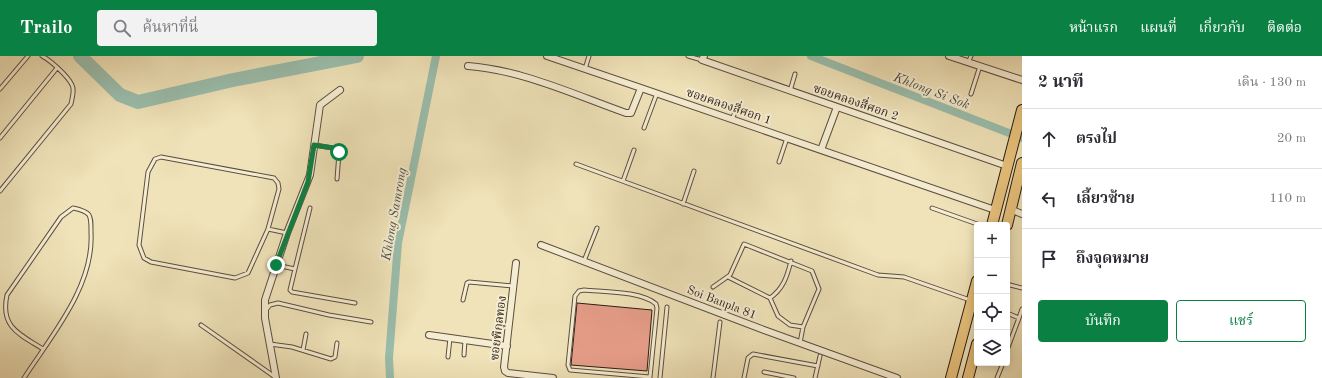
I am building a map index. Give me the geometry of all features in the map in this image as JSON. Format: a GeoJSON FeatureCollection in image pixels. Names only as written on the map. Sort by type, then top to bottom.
{"type":"FeatureCollection","features":[{"type":"Feature","properties":{"kind":"main road"},"geometry":{"type":"LineString","coordinates":[[993,222],[1022,110]]}},
{"type":"Feature","properties":{"kind":"main road"},"geometry":{"type":"LineString","coordinates":[[1008,222],[1022,163]]}},
{"type":"Feature","properties":{"kind":"main road"},"geometry":{"type":"LineString","coordinates":[[951,378],[974,293]]}},
{"type":"Feature","properties":{"kind":"main road"},"geometry":{"type":"LineString","coordinates":[[968,378],[974,355]]}},
{"type":"Feature","properties":{"kind":"street","name":"ซอยคลองสี่ศอก 1"},"geometry":{"type":"LineString","coordinates":[[547,56],[996,210]]}},
{"type":"Feature","properties":{"kind":"street"},"geometry":{"type":"LineString","coordinates":[[949,56],[1022,80]]}},
{"type":"Feature","properties":{"kind":"street","name":"ซอยคลองสี่ศอก 2"},"geometry":{"type":"LineString","coordinates":[[703,58],[790,91],[1007,166]]}},
{"type":"Feature","properties":{"kind":"street"},"geometry":{"type":"LineString","coordinates":[[468,66],[486,67],[511,73],[626,113],[631,113],[633,110],[641,88]]}},
{"type":"Feature","properties":{"kind":"street"},"geometry":{"type":"LineString","coordinates":[[276,378],[264,311],[265,300],[287,234],[308,182],[320,105],[340,90]]}},
{"type":"Feature","properties":{"kind":"street"},"geometry":{"type":"LineString","coordinates":[[821,150],[837,107]]}},
{"type":"Feature","properties":{"kind":"street"},"geometry":{"type":"LineString","coordinates":[[1010,209],[1022,214]]}},
{"type":"Feature","properties":{"kind":"street","name":"Soi Banpla 81"},"geometry":{"type":"LineString","coordinates":[[541,245],[897,378]]}},
{"type":"Feature","properties":{"kind":"street","name":"ซอยพิกุลทอง"},"geometry":{"type":"LineString","coordinates":[[516,263],[504,371],[524,377],[553,378]]}},
{"type":"Feature","properties":{"kind":"street"},"geometry":{"type":"LineString","coordinates":[[429,334],[507,346]]}},
{"type":"Feature","properties":{"kind":"lane"},"geometry":{"type":"LineString","coordinates":[[0,89],[28,56]]}},
{"type":"Feature","properties":{"kind":"lane"},"geometry":{"type":"LineString","coordinates":[[0,191],[71,104],[73,95],[72,85],[50,60],[42,56]]}},
{"type":"Feature","properties":{"kind":"lane"},"geometry":{"type":"LineString","coordinates":[[584,69],[589,56]]}},
{"type":"Feature","properties":{"kind":"lane"},"geometry":{"type":"LineString","coordinates":[[688,56],[703,58]]}},
{"type":"Feature","properties":{"kind":"lane"},"geometry":{"type":"LineString","coordinates":[[968,63],[971,56]]}},
{"type":"Feature","properties":{"kind":"lane"},"geometry":{"type":"LineString","coordinates":[[971,94],[980,66]]}},
{"type":"Feature","properties":{"kind":"lane"},"geometry":{"type":"LineString","coordinates":[[0,138],[57,68]]}},
{"type":"Feature","properties":{"kind":"lane"},"geometry":{"type":"LineString","coordinates":[[790,91],[795,74]]}},
{"type":"Feature","properties":{"kind":"lane"},"geometry":{"type":"LineString","coordinates":[[644,128],[657,93]]}},
{"type":"Feature","properties":{"kind":"lane"},"geometry":{"type":"LineString","coordinates":[[732,119],[738,106]]}},
{"type":"Feature","properties":{"kind":"lane"},"geometry":{"type":"LineString","coordinates":[[779,162],[787,138]]}},
{"type":"Feature","properties":{"kind":"lane"},"geometry":{"type":"LineString","coordinates":[[314,145],[337,150],[339,152],[337,179]]}},
{"type":"Feature","properties":{"kind":"lane"},"geometry":{"type":"LineString","coordinates":[[623,181],[634,150]]}},
{"type":"Feature","properties":{"kind":"lane"},"geometry":{"type":"LineString","coordinates":[[161,157],[274,178],[278,183],[279,189],[268,229],[248,273],[243,277],[235,278],[152,262],[144,258],[139,245],[148,172],[155,159],[161,157]]}},
{"type":"Feature","properties":{"kind":"lane"},"geometry":{"type":"LineString","coordinates":[[576,164],[878,275],[904,277],[972,301]]}},
{"type":"Feature","properties":{"kind":"lane"},"geometry":{"type":"LineString","coordinates":[[683,204],[694,171]]}},
{"type":"Feature","properties":{"kind":"lane"},"geometry":{"type":"LineString","coordinates":[[24,378],[43,349],[79,292],[90,260],[92,241],[91,216],[88,212],[73,208],[61,217],[6,294],[3,307],[5,317],[10,326],[43,349]]}},
{"type":"Feature","properties":{"kind":"lane"},"geometry":{"type":"LineString","coordinates":[[310,208],[290,290],[294,293],[354,303]]}},
{"type":"Feature","properties":{"kind":"lane"},"geometry":{"type":"LineString","coordinates":[[932,208],[974,223]]}},
{"type":"Feature","properties":{"kind":"lane"},"geometry":{"type":"LineString","coordinates":[[584,261],[597,228]]}},
{"type":"Feature","properties":{"kind":"lane"},"geometry":{"type":"LineString","coordinates":[[268,229],[287,234]]}},
{"type":"Feature","properties":{"kind":"lane"},"geometry":{"type":"LineString","coordinates":[[712,287],[728,277],[744,244],[791,261],[812,271],[819,289],[803,327],[800,343]]}},
{"type":"Feature","properties":{"kind":"lane"},"geometry":{"type":"LineString","coordinates":[[770,298],[779,292],[786,279],[791,261]]}},
{"type":"Feature","properties":{"kind":"lane"},"geometry":{"type":"LineString","coordinates":[[276,265],[295,269]]}},
{"type":"Feature","properties":{"kind":"lane"},"geometry":{"type":"LineString","coordinates":[[728,277],[770,298],[778,316],[790,325],[803,327]]}},
{"type":"Feature","properties":{"kind":"lane"},"geometry":{"type":"LineString","coordinates":[[463,300],[467,283],[469,282],[514,286]]}},
{"type":"Feature","properties":{"kind":"lane"},"geometry":{"type":"LineString","coordinates":[[1010,285],[1022,288]]}},
{"type":"Feature","properties":{"kind":"lane"},"geometry":{"type":"LineString","coordinates":[[584,290],[634,295],[648,299],[656,304],[658,308],[650,378],[574,371],[568,368],[575,296],[577,293],[584,290]]}},
{"type":"Feature","properties":{"kind":"lane"},"geometry":{"type":"LineString","coordinates":[[264,311],[270,305],[278,303],[371,322]]}},
{"type":"Feature","properties":{"kind":"lane"},"geometry":{"type":"LineString","coordinates":[[660,378],[667,307]]}},
{"type":"Feature","properties":{"kind":"lane"},"geometry":{"type":"LineString","coordinates":[[1010,342],[1022,309]]}},
{"type":"Feature","properties":{"kind":"lane"},"geometry":{"type":"LineString","coordinates":[[1010,314],[1019,318]]}},
{"type":"Feature","properties":{"kind":"lane"},"geometry":{"type":"LineString","coordinates":[[713,378],[720,322]]}},
{"type":"Feature","properties":{"kind":"lane"},"geometry":{"type":"LineString","coordinates":[[201,325],[276,378]]}},
{"type":"Feature","properties":{"kind":"lane"},"geometry":{"type":"LineString","coordinates":[[304,350],[306,334]]}},
{"type":"Feature","properties":{"kind":"lane"},"geometry":{"type":"LineString","coordinates":[[448,357],[450,338]]}},
{"type":"Feature","properties":{"kind":"lane"},"geometry":{"type":"LineString","coordinates":[[464,355],[465,340]]}},
{"type":"Feature","properties":{"kind":"lane"},"geometry":{"type":"LineString","coordinates":[[270,344],[304,350],[334,359],[337,343]]}},
{"type":"Feature","properties":{"kind":"lane"},"geometry":{"type":"LineString","coordinates":[[744,378],[748,358],[753,354],[818,366]]}},
{"type":"Feature","properties":{"kind":"lane"},"geometry":{"type":"LineString","coordinates":[[815,378],[820,356]]}},
{"type":"Feature","properties":{"kind":"lane"},"geometry":{"type":"LineString","coordinates":[[997,378],[1001,366]]}},
{"type":"Feature","properties":{"kind":"lane"},"geometry":{"type":"LineString","coordinates":[[764,372],[794,378]]}},
{"type":"Feature","properties":{"kind":"building"},"geometry":{"type":"Polygon","coordinates":[[[577,303],[652,310],[647,371],[571,365],[577,303]]]}},
{"type":"Feature","properties":{"kind":"waterway"},"geometry":{"type":"LineString","coordinates":[[80,56],[120,95],[138,102],[233,80],[357,56]]}},
{"type":"Feature","properties":{"kind":"waterway","name":"Khlong Samrong"},"geometry":{"type":"LineString","coordinates":[[390,378],[389,358],[398,243],[436,56]]}},
{"type":"Feature","properties":{"kind":"waterway","name":"Khlong Si Sok"},"geometry":{"type":"LineString","coordinates":[[811,56],[1022,138]]}},
{"type":"Feature","properties":{"kind":"route"},"geometry":{"type":"LineString","coordinates":[[276,265],[308,182],[314,145],[333,148],[339,152]]}}]}
